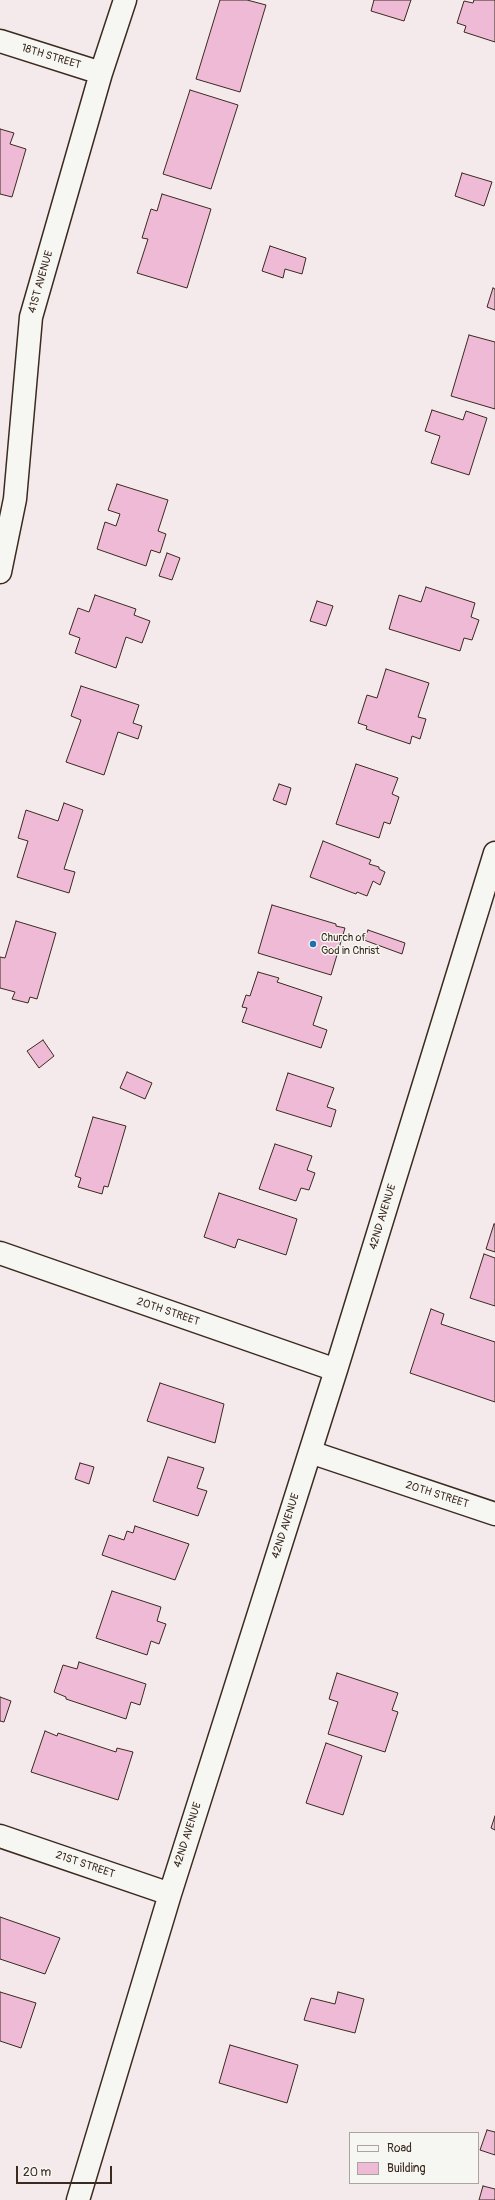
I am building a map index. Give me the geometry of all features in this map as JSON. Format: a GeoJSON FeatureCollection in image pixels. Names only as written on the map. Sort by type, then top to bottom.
{"type":"FeatureCollection","features":[{"type":"Feature","properties":{"kind":"street","name":"41ST AVENUE"},"geometry":{"type":"LineString","coordinates":[[0,572],[15,500],[31,317],[101,73],[125,0]]}},
{"type":"Feature","properties":{"kind":"street","name":"18TH STREET"},"geometry":{"type":"LineString","coordinates":[[0,41],[101,73]]}},
{"type":"Feature","properties":{"kind":"street","name":"42ND AVENUE"},"geometry":{"type":"LineString","coordinates":[[78,2200],[170,1894],[336,1370],[495,853]]}},
{"type":"Feature","properties":{"kind":"street","name":"20TH STREET"},"geometry":{"type":"LineString","coordinates":[[0,1253],[336,1370]]}},
{"type":"Feature","properties":{"kind":"street","name":"20TH STREET"},"geometry":{"type":"LineString","coordinates":[[310,1452],[495,1514]]}},
{"type":"Feature","properties":{"kind":"street","name":"21ST STREET"},"geometry":{"type":"LineString","coordinates":[[0,1836],[170,1894]]}},
{"type":"Feature","properties":{"kind":"building"},"geometry":{"type":"Polygon","coordinates":[[[220,0],[247,0],[266,5],[240,92],[196,79],[220,0]]]}},
{"type":"Feature","properties":{"kind":"building"},"geometry":{"type":"Polygon","coordinates":[[[374,0],[411,0],[404,21],[371,11],[374,0]]]}},
{"type":"Feature","properties":{"kind":"building"},"geometry":{"type":"Polygon","coordinates":[[[474,0],[495,0],[495,42],[464,32],[466,26],[457,23],[464,1],[473,3],[474,0]]]}},
{"type":"Feature","properties":{"kind":"building"},"geometry":{"type":"Polygon","coordinates":[[[190,90],[238,105],[211,189],[163,174],[190,90]]]}},
{"type":"Feature","properties":{"kind":"building"},"geometry":{"type":"Polygon","coordinates":[[[0,129],[14,133],[10,144],[26,149],[12,197],[0,194],[0,129]]]}},
{"type":"Feature","properties":{"kind":"building"},"geometry":{"type":"Polygon","coordinates":[[[462,173],[492,182],[484,206],[455,196],[462,173]]]}},
{"type":"Feature","properties":{"kind":"building"},"geometry":{"type":"Polygon","coordinates":[[[162,194],[211,209],[187,288],[137,273],[148,239],[142,238],[151,209],[157,211],[162,194]]]}},
{"type":"Feature","properties":{"kind":"building"},"geometry":{"type":"Polygon","coordinates":[[[270,246],[306,258],[302,274],[285,269],[283,278],[262,271],[270,246]]]}},
{"type":"Feature","properties":{"kind":"building"},"geometry":{"type":"Polygon","coordinates":[[[493,288],[495,289],[495,310],[487,307],[493,288]]]}},
{"type":"Feature","properties":{"kind":"building"},"geometry":{"type":"Polygon","coordinates":[[[469,335],[495,342],[495,409],[451,396],[469,335]]]}},
{"type":"Feature","properties":{"kind":"building"},"geometry":{"type":"Polygon","coordinates":[[[432,410],[463,420],[466,411],[487,418],[469,475],[431,463],[440,436],[425,431],[432,410]]]}},
{"type":"Feature","properties":{"kind":"building"},"geometry":{"type":"Polygon","coordinates":[[[117,484],[168,500],[158,531],[166,534],[160,553],[151,550],[146,566],[97,549],[105,522],[116,526],[120,514],[108,510],[117,484]]]}},
{"type":"Feature","properties":{"kind":"building"},"geometry":{"type":"Polygon","coordinates":[[[167,553],[180,558],[172,580],[159,576],[167,553]]]}},
{"type":"Feature","properties":{"kind":"building"},"geometry":{"type":"Polygon","coordinates":[[[426,587],[475,603],[471,617],[479,620],[472,640],[464,638],[460,651],[389,629],[399,595],[421,602],[426,587]]]}},
{"type":"Feature","properties":{"kind":"building"},"geometry":{"type":"Polygon","coordinates":[[[95,595],[136,609],[134,615],[150,621],[142,643],[126,637],[116,668],[75,653],[80,638],[69,634],[78,608],[89,612],[95,595]]]}},
{"type":"Feature","properties":{"kind":"building"},"geometry":{"type":"Polygon","coordinates":[[[317,601],[333,606],[326,626],[310,621],[317,601]]]}},
{"type":"Feature","properties":{"kind":"building"},"geometry":{"type":"Polygon","coordinates":[[[386,669],[429,683],[418,717],[426,719],[420,739],[412,736],[410,744],[366,729],[367,726],[358,723],[367,695],[377,698],[386,669]]]}},
{"type":"Feature","properties":{"kind":"building"},"geometry":{"type":"Polygon","coordinates":[[[81,686],[139,705],[133,723],[142,726],[138,739],[118,732],[104,775],[66,762],[81,720],[71,716],[81,686]]]}},
{"type":"Feature","properties":{"kind":"building"},"geometry":{"type":"Polygon","coordinates":[[[356,764],[398,778],[392,794],[399,797],[390,824],[384,822],[379,838],[336,824],[356,764]]]}},
{"type":"Feature","properties":{"kind":"building"},"geometry":{"type":"Polygon","coordinates":[[[279,784],[291,788],[286,805],[273,800],[279,784]]]}},
{"type":"Feature","properties":{"kind":"building"},"geometry":{"type":"Polygon","coordinates":[[[64,803],[83,810],[64,869],[75,872],[69,893],[17,877],[28,841],[18,838],[26,810],[58,821],[64,803]]]}},
{"type":"Feature","properties":{"kind":"building"},"geometry":{"type":"Polygon","coordinates":[[[323,841],[371,860],[369,864],[379,867],[379,869],[385,872],[380,885],[373,881],[367,896],[357,892],[356,894],[310,877],[323,841]]]}},
{"type":"Feature","properties":{"kind":"building"},"geometry":{"type":"Polygon","coordinates":[[[272,905],[345,928],[331,975],[258,953],[272,905]]]}},
{"type":"Feature","properties":{"kind":"building"},"geometry":{"type":"Polygon","coordinates":[[[16,921],[56,933],[37,999],[30,997],[28,1003],[12,999],[15,992],[0,988],[0,957],[5,958],[16,921]]]}},
{"type":"Feature","properties":{"kind":"building"},"geometry":{"type":"Polygon","coordinates":[[[368,930],[405,943],[402,954],[364,940],[368,930]]]}},
{"type":"Feature","properties":{"kind":"building"},"geometry":{"type":"Polygon","coordinates":[[[258,972],[279,978],[277,982],[322,997],[313,1025],[327,1030],[321,1048],[242,1022],[247,1008],[242,1007],[246,995],[250,996],[258,972]]]}},
{"type":"Feature","properties":{"kind":"building"},"geometry":{"type":"Polygon","coordinates":[[[43,1040],[54,1056],[39,1068],[27,1051],[43,1040]]]}},
{"type":"Feature","properties":{"kind":"building"},"geometry":{"type":"Polygon","coordinates":[[[127,1072],[152,1083],[145,1099],[120,1088],[127,1072]]]}},
{"type":"Feature","properties":{"kind":"building"},"geometry":{"type":"Polygon","coordinates":[[[288,1073],[334,1088],[327,1107],[336,1110],[331,1127],[276,1110],[288,1073]]]}},
{"type":"Feature","properties":{"kind":"building"},"geometry":{"type":"Polygon","coordinates":[[[93,1117],[126,1126],[108,1187],[104,1186],[102,1194],[78,1187],[81,1178],[75,1176],[93,1117]]]}},
{"type":"Feature","properties":{"kind":"building"},"geometry":{"type":"Polygon","coordinates":[[[275,1144],[312,1156],[307,1170],[315,1173],[309,1190],[301,1188],[296,1201],[259,1189],[275,1144]]]}},
{"type":"Feature","properties":{"kind":"building"},"geometry":{"type":"Polygon","coordinates":[[[219,1193],[297,1219],[286,1255],[238,1239],[235,1248],[204,1237],[219,1193]]]}},
{"type":"Feature","properties":{"kind":"building"},"geometry":{"type":"Polygon","coordinates":[[[495,1224],[495,1252],[486,1249],[495,1224]]]}},
{"type":"Feature","properties":{"kind":"building"},"geometry":{"type":"Polygon","coordinates":[[[484,1254],[495,1258],[495,1306],[470,1298],[484,1254]]]}},
{"type":"Feature","properties":{"kind":"building"},"geometry":{"type":"Polygon","coordinates":[[[431,1309],[444,1314],[441,1324],[495,1342],[495,1402],[410,1373],[431,1309]]]}},
{"type":"Feature","properties":{"kind":"building"},"geometry":{"type":"Polygon","coordinates":[[[160,1383],[224,1404],[215,1443],[147,1421],[160,1383]]]}},
{"type":"Feature","properties":{"kind":"building"},"geometry":{"type":"Polygon","coordinates":[[[168,1457],[204,1468],[197,1488],[207,1491],[198,1516],[153,1501],[168,1457]]]}},
{"type":"Feature","properties":{"kind":"building"},"geometry":{"type":"Polygon","coordinates":[[[80,1463],[94,1467],[89,1484],[75,1479],[80,1463]]]}},
{"type":"Feature","properties":{"kind":"building"},"geometry":{"type":"Polygon","coordinates":[[[135,1526],[189,1544],[175,1580],[102,1555],[109,1535],[124,1540],[127,1531],[133,1533],[135,1526]]]}},
{"type":"Feature","properties":{"kind":"building"},"geometry":{"type":"Polygon","coordinates":[[[112,1591],[161,1607],[157,1621],[166,1624],[159,1644],[151,1641],[147,1655],[96,1638],[112,1591]]]}},
{"type":"Feature","properties":{"kind":"building"},"geometry":{"type":"Polygon","coordinates":[[[79,1662],[146,1684],[140,1705],[131,1702],[126,1719],[66,1699],[66,1697],[54,1692],[63,1665],[77,1669],[79,1662]]]}},
{"type":"Feature","properties":{"kind":"building"},"geometry":{"type":"Polygon","coordinates":[[[337,1673],[398,1693],[392,1710],[398,1712],[385,1752],[328,1734],[338,1702],[329,1699],[337,1673]]]}},
{"type":"Feature","properties":{"kind":"building"},"geometry":{"type":"Polygon","coordinates":[[[0,1697],[11,1701],[4,1722],[0,1721],[0,1697]]]}},
{"type":"Feature","properties":{"kind":"building"},"geometry":{"type":"Polygon","coordinates":[[[45,1731],[57,1736],[58,1733],[116,1752],[117,1748],[133,1752],[118,1800],[31,1772],[45,1731]]]}},
{"type":"Feature","properties":{"kind":"building"},"geometry":{"type":"Polygon","coordinates":[[[326,1743],[362,1756],[343,1815],[306,1803],[326,1743]]]}},
{"type":"Feature","properties":{"kind":"building"},"geometry":{"type":"Polygon","coordinates":[[[495,1816],[495,1830],[491,1828],[495,1816]]]}},
{"type":"Feature","properties":{"kind":"building"},"geometry":{"type":"Polygon","coordinates":[[[0,1917],[60,1938],[45,1974],[0,1959],[0,1917]]]}},
{"type":"Feature","properties":{"kind":"building"},"geometry":{"type":"Polygon","coordinates":[[[0,1992],[36,2003],[21,2048],[0,2041],[0,1992]]]}},
{"type":"Feature","properties":{"kind":"building"},"geometry":{"type":"Polygon","coordinates":[[[338,1992],[364,1999],[355,2033],[304,2020],[311,1998],[335,2004],[338,1992]]]}},
{"type":"Feature","properties":{"kind":"building"},"geometry":{"type":"Polygon","coordinates":[[[230,2045],[298,2065],[287,2103],[219,2083],[230,2045]]]}},
{"type":"Feature","properties":{"kind":"building"},"geometry":{"type":"Polygon","coordinates":[[[487,2130],[495,2132],[495,2155],[480,2150],[487,2130]]]}},
{"type":"Feature","properties":{"kind":"building"},"geometry":{"type":"Polygon","coordinates":[[[483,2186],[495,2189],[495,2200],[479,2200],[483,2186]]]}},
{"type":"Feature","properties":{"kind":"place","name":"Church of God in Christ"},"geometry":{"type":"Point","coordinates":[313,944]}}]}
